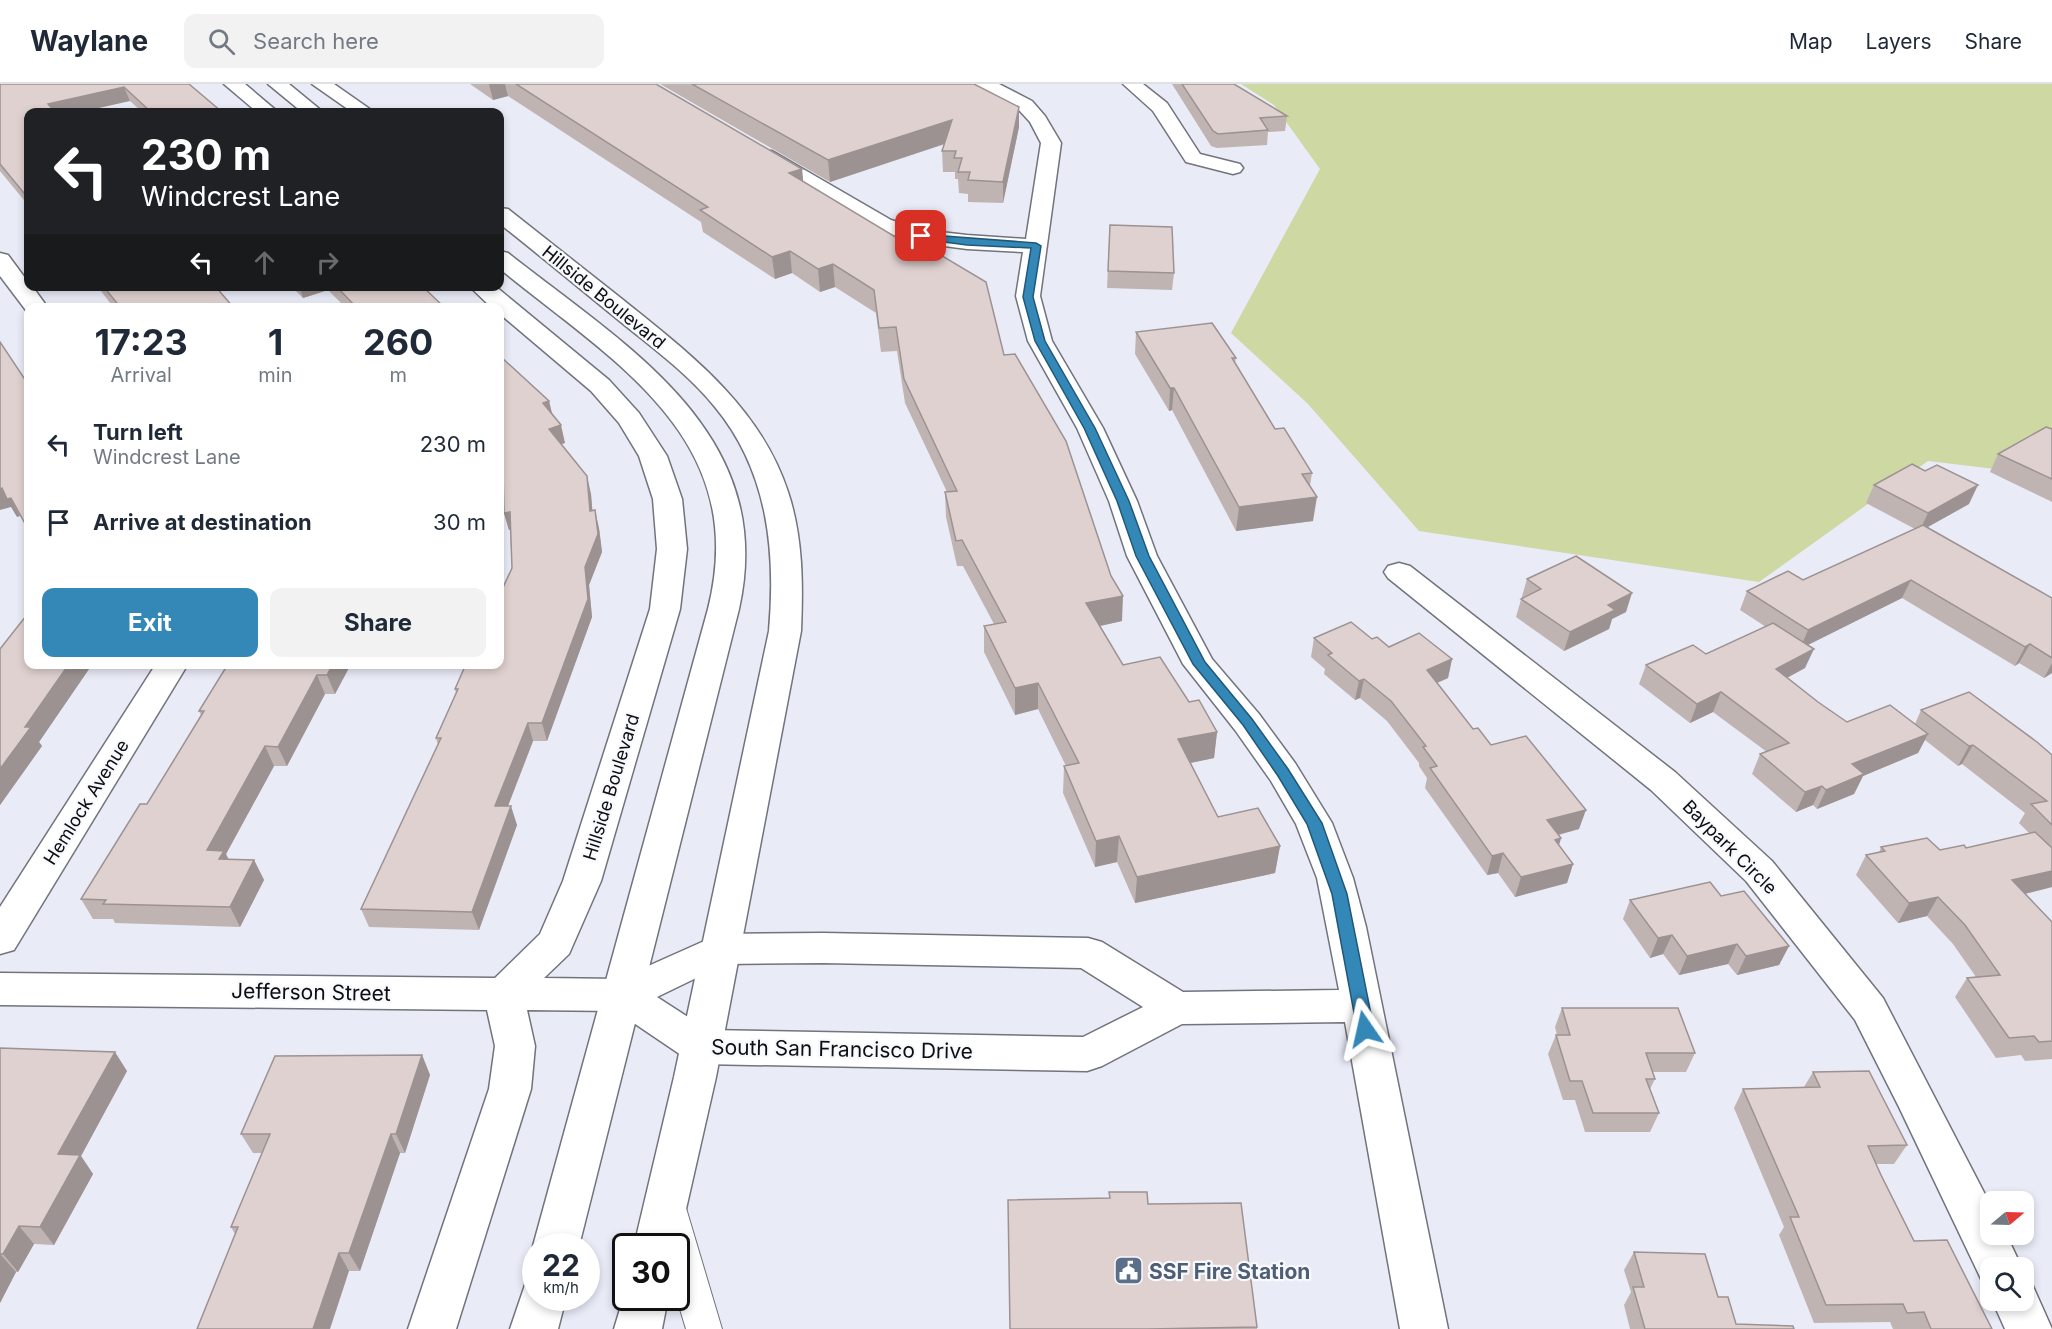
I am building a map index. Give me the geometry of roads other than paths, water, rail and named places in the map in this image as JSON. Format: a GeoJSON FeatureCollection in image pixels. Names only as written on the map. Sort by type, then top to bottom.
{"type":"FeatureCollection","features":[{"type":"Feature","properties":{"kind":"street"},"geometry":{"type":"LineString","coordinates":[[233,84],[263,108]]}},
{"type":"Feature","properties":{"kind":"street"},"geometry":{"type":"LineString","coordinates":[[277,84],[309,108]]}},
{"type":"Feature","properties":{"kind":"street"},"geometry":{"type":"LineString","coordinates":[[321,84],[358,108]]}},
{"type":"Feature","properties":{"kind":"street"},"geometry":{"type":"LineString","coordinates":[[984,84],[1020,101],[1041,120],[1052,143],[1028,297],[1040,341],[1090,428],[1123,501],[1142,556],[1199,664],[1247,722],[1283,772],[1314,823],[1335,878],[1347,927],[1424,1329]]}},
{"type":"Feature","properties":{"kind":"street"},"geometry":{"type":"LineString","coordinates":[[1132,84],[1160,107],[1193,158],[1233,168]]}},
{"type":"Feature","properties":{"kind":"street"},"geometry":{"type":"LineString","coordinates":[[743,143],[883,225],[921,236],[967,242],[1036,246]]}},
{"type":"Feature","properties":{"kind":"street","name":"Hillside Boulevard"},"geometry":{"type":"LineString","coordinates":[[504,217],[699,375],[741,424],[764,463],[776,494],[788,552],[788,603],[785,631],[701,1047],[660,1233]]}},
{"type":"Feature","properties":{"kind":"street","name":"Hillside Boulevard"},"geometry":{"type":"LineString","coordinates":[[504,261],[627,359],[676,405],[690,423],[712,460],[720,481],[730,525],[730,576],[725,602],[559,1233]]}},
{"type":"Feature","properties":{"kind":"street"},"geometry":{"type":"LineString","coordinates":[[10,272],[32,303]]}},
{"type":"Feature","properties":{"kind":"street","name":"Hillside Boulevard"},"geometry":{"type":"LineString","coordinates":[[486,291],[500,303]]}},
{"type":"Feature","properties":{"kind":"street","name":"Hillside Boulevard"},"geometry":{"type":"LineString","coordinates":[[504,306],[597,384],[633,422],[649,445],[660,469],[668,495],[674,547],[672,576],[658,636],[582,881],[555,944],[504,994]]}},
{"type":"Feature","properties":{"kind":"street","name":"Baypark Circle"},"geometry":{"type":"LineString","coordinates":[[1399,572],[1663,781],[1759,872],[1869,1009],[1916,1098],[1994,1257]]}},
{"type":"Feature","properties":{"kind":"street","name":"Hemlock Avenue"},"geometry":{"type":"LineString","coordinates":[[0,939],[169,669]]}},
{"type":"Feature","properties":{"kind":"street"},"geometry":{"type":"LineString","coordinates":[[623,995],[720,949],[1088,953],[1177,1008]]}},
{"type":"Feature","properties":{"kind":"street","name":"Jefferson Street"},"geometry":{"type":"LineString","coordinates":[[0,989],[623,995]]}},
{"type":"Feature","properties":{"kind":"street"},"geometry":{"type":"LineString","coordinates":[[432,1329],[510,1089],[515,1046],[504,994]]}},
{"type":"Feature","properties":{"kind":"street","name":"South San Francisco Drive"},"geometry":{"type":"LineString","coordinates":[[623,995],[701,1047],[1087,1054],[1177,1008],[1361,1006]]}},
{"type":"Feature","properties":{"kind":"street"},"geometry":{"type":"LineString","coordinates":[[534,1329],[539,1311]]}},
{"type":"Feature","properties":{"kind":"street"},"geometry":{"type":"LineString","coordinates":[[638,1329],[642,1311]]}},
{"type":"Feature","properties":{"kind":"street"},"geometry":{"type":"LineString","coordinates":[[2021,1311],[2030,1329]]}},
{"type":"Feature","properties":{"kind":"lane"},"geometry":{"type":"LineString","coordinates":[[667,1201],[704,1329]]}},
{"type":"Feature","properties":{"kind":"place","name":"SSF Fire Station"},"geometry":{"type":"Point","coordinates":[1128,1271]}}]}
